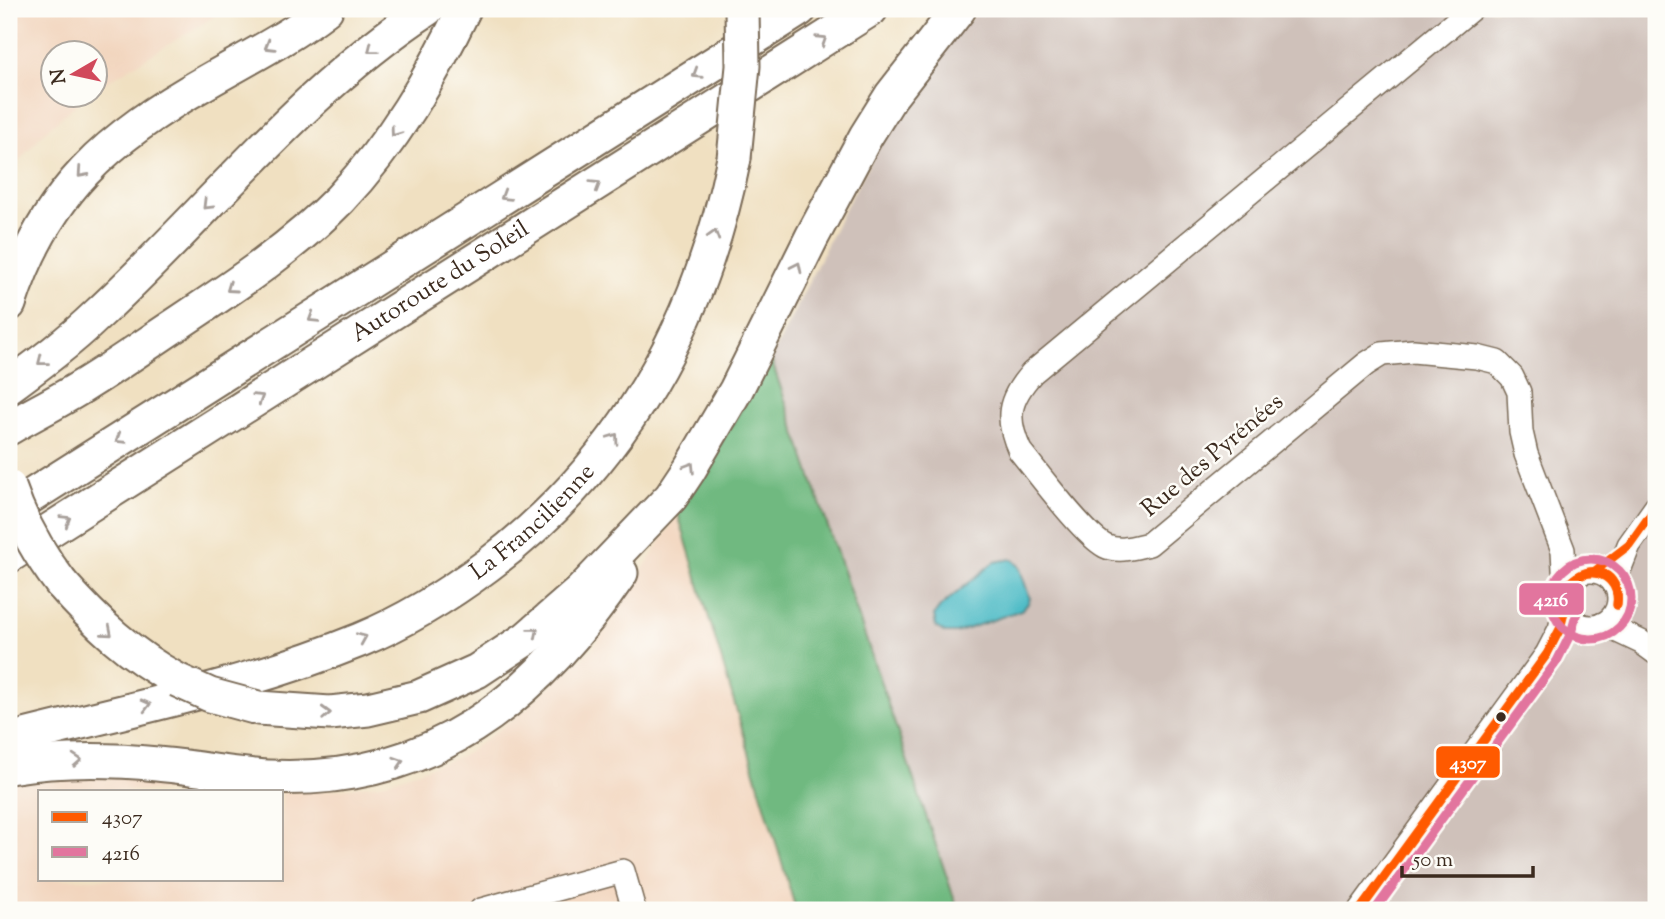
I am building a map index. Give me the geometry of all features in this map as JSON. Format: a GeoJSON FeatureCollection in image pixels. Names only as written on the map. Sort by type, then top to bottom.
{"type":"FeatureCollection","features":[{"type":"Feature","properties":{"kind":"highway"},"geometry":{"type":"LineString","coordinates":[[9,304],[32,243],[55,206],[92,161],[146,118],[265,49],[326,9]]}},
{"type":"Feature","properties":{"kind":"highway"},"geometry":{"type":"LineString","coordinates":[[9,386],[95,318],[328,85],[383,40],[427,9]]}},
{"type":"Feature","properties":{"kind":"highway"},"geometry":{"type":"LineString","coordinates":[[9,443],[83,386],[255,271],[317,221],[340,198],[404,120],[432,73],[464,9]]}},
{"type":"Feature","properties":{"kind":"highway","name":"La Francilienne"},"geometry":{"type":"LineString","coordinates":[[9,740],[276,671],[361,639],[442,598],[501,555],[552,510],[592,467],[621,430],[659,371],[690,308],[723,207],[734,158],[741,92],[742,9]]}},
{"type":"Feature","properties":{"kind":"highway","name":"Autoroute du Soleil"},"geometry":{"type":"LineString","coordinates":[[9,510],[800,9]]}},
{"type":"Feature","properties":{"kind":"highway","name":"Autoroute du Soleil"},"geometry":{"type":"LineString","coordinates":[[9,556],[871,9]]}},
{"type":"Feature","properties":{"kind":"highway"},"geometry":{"type":"LineString","coordinates":[[9,767],[86,759],[119,760],[239,775],[302,778],[362,772],[410,758],[461,733],[507,702],[559,653],[599,604],[671,497],[736,390],[817,226],[866,136],[891,96],[960,9]]}},
{"type":"Feature","properties":{"kind":"highway"},"geometry":{"type":"LineString","coordinates":[[9,428],[83,386]]}},
{"type":"Feature","properties":{"kind":"highway"},"geometry":{"type":"LineString","coordinates":[[9,487],[34,545],[61,583],[101,626],[135,656],[210,695],[258,708],[309,713],[368,709],[419,696],[477,671],[527,638],[557,614],[671,497]]}},
{"type":"Feature","properties":{"kind":"street","name":"Rue des Pyrénées"},"geometry":{"type":"LineString","coordinates":[[1471,9],[1032,373],[1015,395],[1011,408],[1013,435],[1020,451],[1089,533],[1106,547],[1126,550],[1149,544],[1366,364],[1382,354],[1402,350],[1478,357],[1497,362],[1513,377],[1519,392],[1521,432],[1526,454],[1563,550],[1565,598]]}},
{"type":"Feature","properties":{"kind":"street"},"geometry":{"type":"LineString","coordinates":[[1547,654],[1594,625],[1611,618],[1604,582],[1656,507]]}},
{"type":"Feature","properties":{"kind":"street","name":"Rue des Pyrénées"},"geometry":{"type":"LineString","coordinates":[[1563,550],[1604,582]]}},
{"type":"Feature","properties":{"kind":"street"},"geometry":{"type":"LineString","coordinates":[[1360,910],[1547,654],[1560,629],[1565,598],[1572,579],[1580,573],[1604,582],[1649,647]]}},
{"type":"Feature","properties":{"kind":"street"},"geometry":{"type":"LineString","coordinates":[[1565,598],[1577,622],[1594,625],[1649,647]]}},
{"type":"Feature","properties":{"kind":"street"},"geometry":{"type":"LineString","coordinates":[[481,910],[623,871],[634,910]]}},
{"type":"Feature","properties":{"kind":"shaded area"},"geometry":{"type":"Polygon","coordinates":[[[9,9],[227,9],[108,81],[108,38],[38,38],[38,108],[72,108],[43,133],[13,168],[9,166],[9,9]]]}},
{"type":"Feature","properties":{"kind":"shaded area"},"geometry":{"type":"Polygon","coordinates":[[[981,9],[1656,9],[1656,910],[958,910],[771,359],[842,214],[892,123],[955,35],[981,9]]]}},
{"type":"Feature","properties":{"kind":"shaded area"},"geometry":{"type":"Polygon","coordinates":[[[678,514],[796,910],[9,910],[9,780],[102,770],[254,790],[38,790],[38,880],[284,880],[284,792],[325,791],[380,784],[462,756],[518,716],[594,647],[678,514]]]}},
{"type":"Feature","properties":{"kind":"green space"},"geometry":{"type":"Polygon","coordinates":[[[771,359],[958,910],[796,910],[678,514],[771,359]]]}},
{"type":"Feature","properties":{"kind":"water"},"geometry":{"type":"Polygon","coordinates":[[[1012,559],[1019,566],[1030,599],[1027,605],[1021,610],[956,633],[945,633],[936,627],[934,615],[941,606],[994,562],[1012,559]]]}},
{"type":"Feature","properties":{"kind":"transit line","name":"4307"},"geometry":{"type":"LineString","coordinates":[[1595,571],[1629,545],[1656,507]]}},
{"type":"Feature","properties":{"kind":"transit line","name":"4216"},"geometry":{"type":"LineString","coordinates":[[1591,559],[1606,562],[1619,571],[1628,584],[1631,599],[1628,614],[1619,627],[1606,636],[1591,639],[1576,636],[1563,627],[1554,614],[1551,599],[1554,584],[1563,571],[1576,562],[1591,559]]}},
{"type":"Feature","properties":{"kind":"transit line","name":"4307"},"geometry":{"type":"LineString","coordinates":[[1569,584],[1586,573],[1603,574],[1615,585],[1617,605]]}},
{"type":"Feature","properties":{"kind":"transit line","name":"4307"},"geometry":{"type":"LineString","coordinates":[[1569,584],[1586,574],[1602,575],[1614,586],[1617,605]]}},
{"type":"Feature","properties":{"kind":"transit line","name":"4307"},"geometry":{"type":"LineString","coordinates":[[1360,910],[1547,654],[1560,629],[1565,609]]}},
{"type":"Feature","properties":{"kind":"transit line","name":"4216"},"geometry":{"type":"LineString","coordinates":[[1375,910],[1557,661],[1571,633],[1577,612]]}}]}
